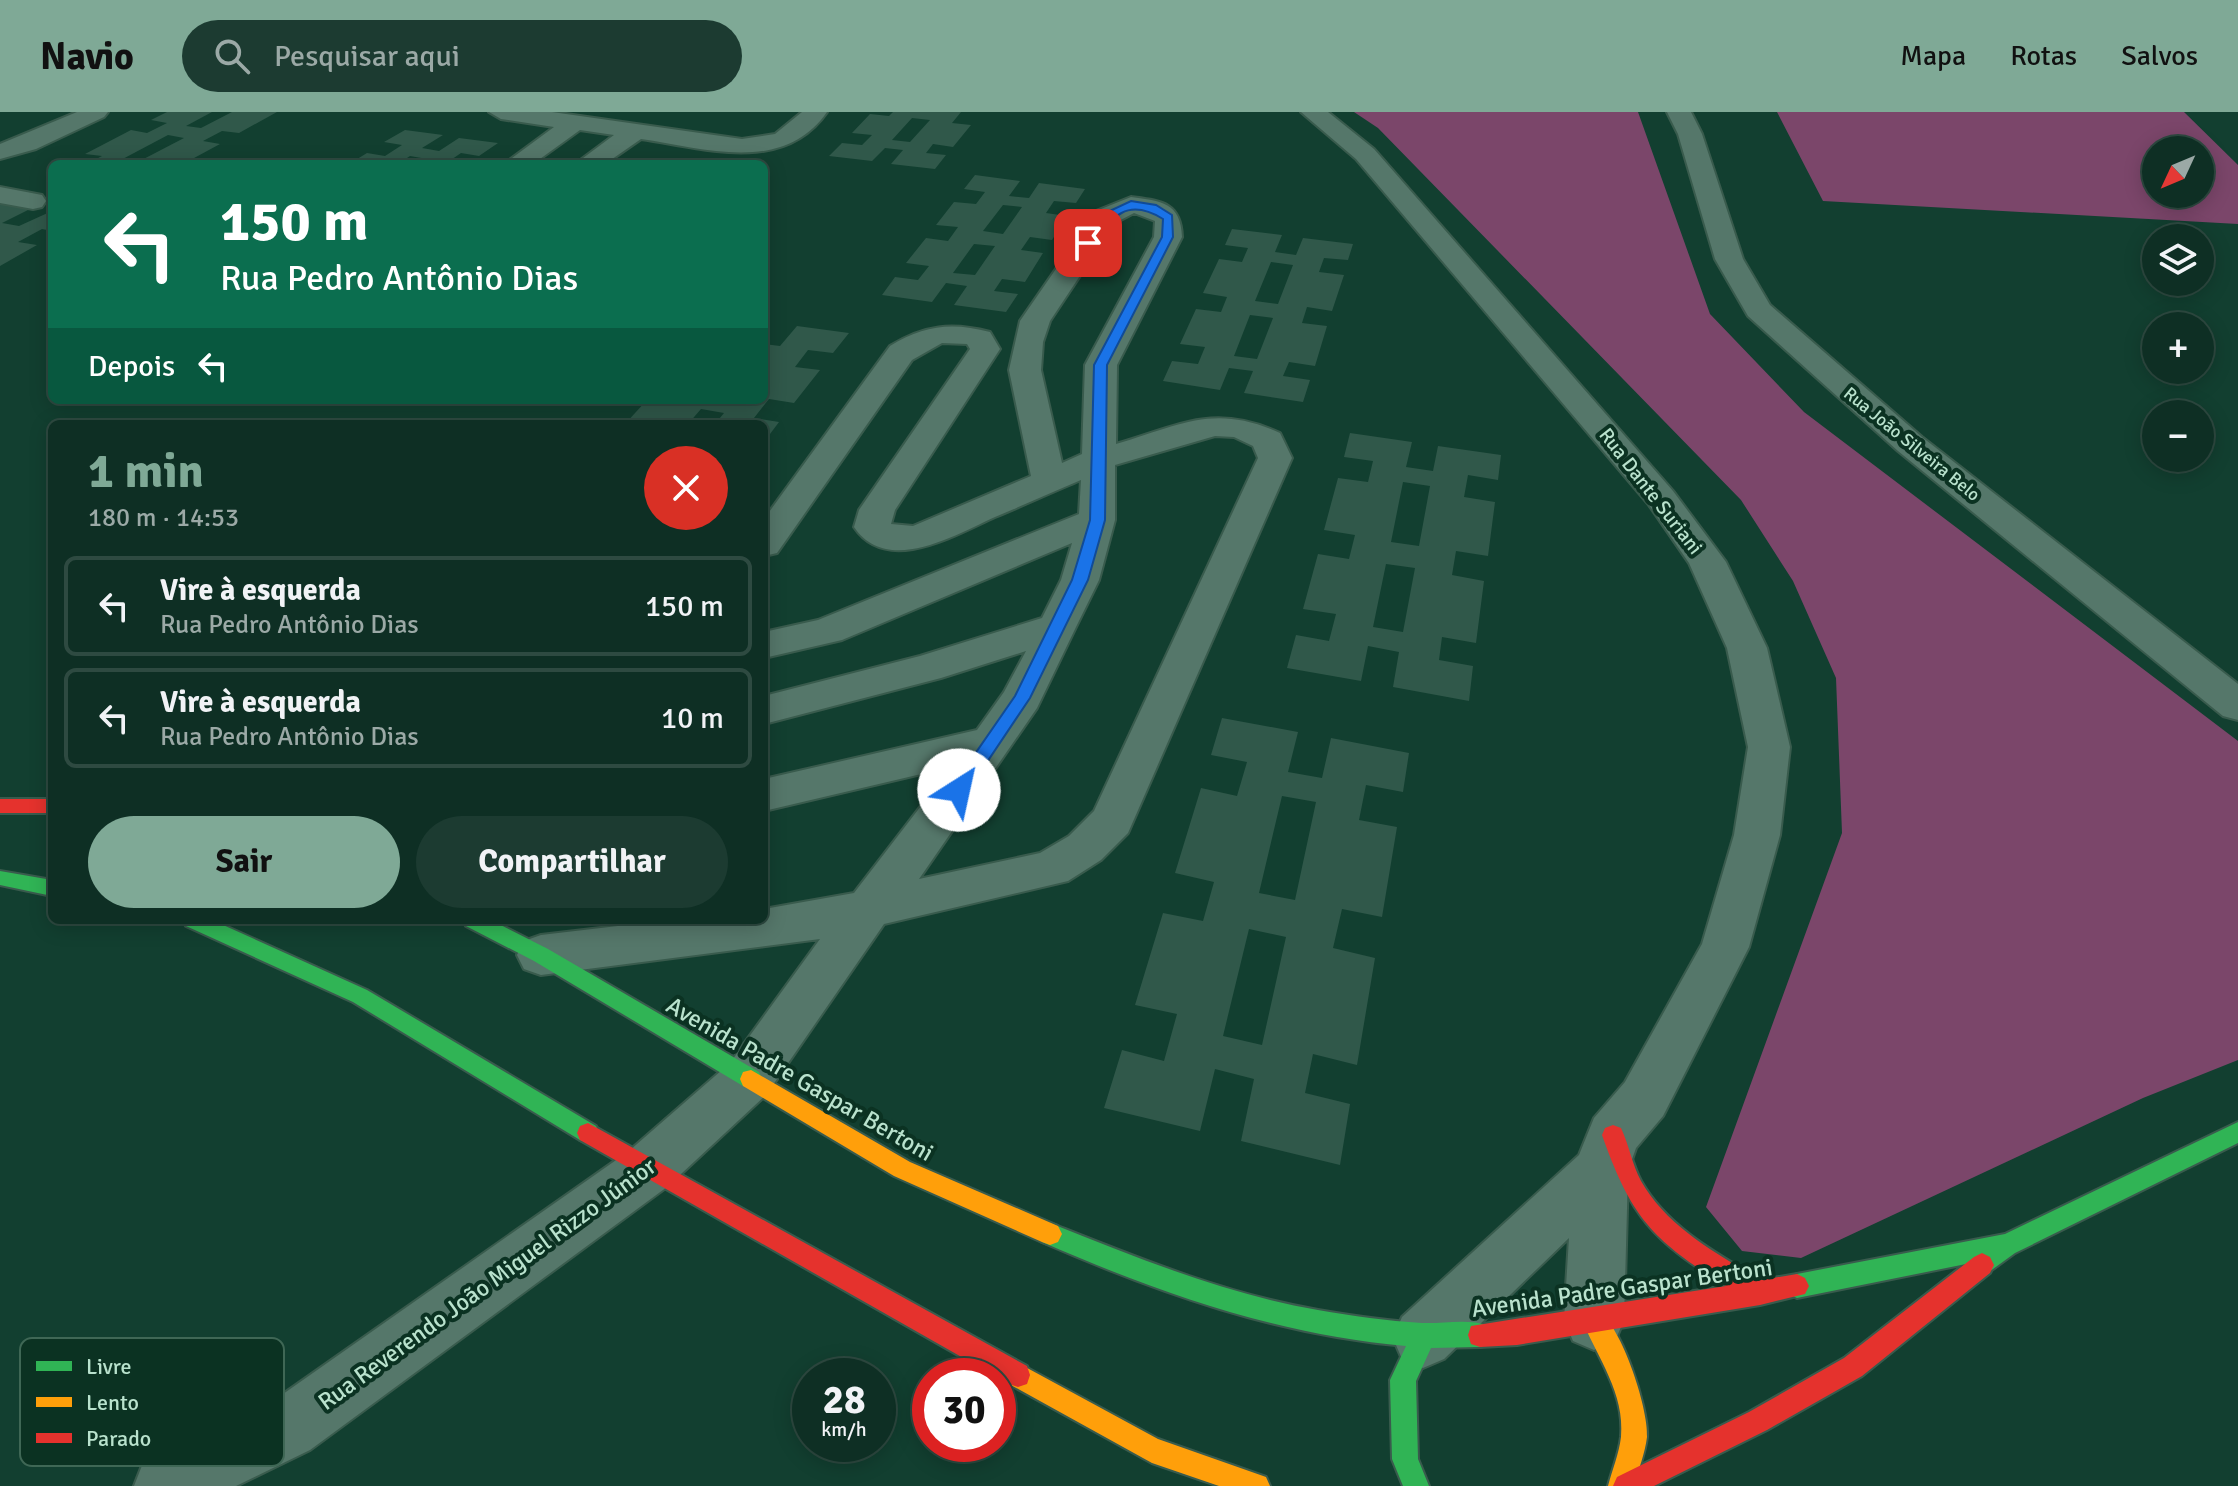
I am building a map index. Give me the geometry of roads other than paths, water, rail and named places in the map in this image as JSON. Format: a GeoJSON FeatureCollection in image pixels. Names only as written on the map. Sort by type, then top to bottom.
{"type":"FeatureCollection","features":[{"type":"Feature","properties":{"kind":"street"},"geometry":{"type":"LineString","coordinates":[[0,152],[27,144],[96,112]]}},
{"type":"Feature","properties":{"kind":"street"},"geometry":{"type":"LineString","coordinates":[[501,112],[742,146],[767,146],[797,133],[815,112]]}},
{"type":"Feature","properties":{"kind":"street","name":"Rua Dante Suriani"},"geometry":{"type":"LineString","coordinates":[[1313,112],[1365,154],[1661,498],[1707,562],[1747,648],[1769,747],[1757,835],[1725,947],[1644,1099],[1607,1153],[1423,1338]]}},
{"type":"Feature","properties":{"kind":"street","name":"Rua João Silveira Belo"},"geometry":{"type":"LineString","coordinates":[[1679,112],[1690,134],[1729,259],[1758,310],[1899,435],[2238,706]]}},
{"type":"Feature","properties":{"kind":"street"},"geometry":{"type":"LineString","coordinates":[[523,160],[576,122]]}},
{"type":"Feature","properties":{"kind":"street"},"geometry":{"type":"LineString","coordinates":[[594,160],[636,131]]}},
{"type":"Feature","properties":{"kind":"street"},"geometry":{"type":"LineString","coordinates":[[0,195],[33,201]]}},
{"type":"Feature","properties":{"kind":"street","name":"Rua Reverendo João Miguel Rizzo Júnior"},"geometry":{"type":"LineString","coordinates":[[284,1430],[648,1169],[748,1079],[868,910],[925,838],[1022,698],[1080,580],[1097,520],[1101,365],[1168,237],[1168,218],[1152,208],[1131,205],[1105,217],[1035,321],[1028,342],[1025,370],[1049,481]]}},
{"type":"Feature","properties":{"kind":"street"},"geometry":{"type":"LineString","coordinates":[[541,955],[806,923],[1052,868],[1085,848],[1112,821],[1275,458],[1268,440],[1240,427],[1213,426],[1097,460],[919,537],[887,538],[872,527],[877,510],[985,349],[979,338],[956,330],[927,335],[901,353],[768,539]]}},
{"type":"Feature","properties":{"kind":"street"},"geometry":{"type":"LineString","coordinates":[[768,644],[828,631],[1097,520]]}},
{"type":"Feature","properties":{"kind":"street"},"geometry":{"type":"LineString","coordinates":[[768,709],[927,668],[1057,627]]}},
{"type":"Feature","properties":{"kind":"street"},"geometry":{"type":"LineString","coordinates":[[768,794],[992,742]]}},
{"type":"Feature","properties":{"kind":"street"},"geometry":{"type":"LineString","coordinates":[[0,806],[48,806]]}},
{"type":"Feature","properties":{"kind":"street"},"geometry":{"type":"LineString","coordinates":[[0,878],[48,887]]}},
{"type":"Feature","properties":{"kind":"street"},"geometry":{"type":"LineString","coordinates":[[202,924],[360,996],[648,1169],[1152,1450],[1257,1486]]}},
{"type":"Feature","properties":{"kind":"street","name":"Avenida Padre Gaspar Bertoni"},"geometry":{"type":"LineString","coordinates":[[481,924],[541,955],[902,1169],[1114,1263],[1294,1318],[1423,1338],[1517,1333],[1760,1293],[2007,1245]]}},
{"type":"Feature","properties":{"kind":"street","name":"Avenida Padre Gaspar Bertoni"},"geometry":{"type":"LineString","coordinates":[[1624,1486],[1758,1421],[1853,1367],[2007,1245],[2238,1132]]}},
{"type":"Feature","properties":{"kind":"street"},"geometry":{"type":"LineString","coordinates":[[1607,1153],[1636,1194],[1668,1228],[1701,1255],[1760,1293]]}},
{"type":"Feature","properties":{"kind":"street"},"geometry":{"type":"LineString","coordinates":[[1607,1153],[1594,1320],[1624,1377],[1632,1409],[1634,1433],[1624,1486]]}},
{"type":"Feature","properties":{"kind":"street"},"geometry":{"type":"LineString","coordinates":[[1416,1486],[1405,1459],[1403,1380],[1423,1338]]}},
{"type":"Feature","properties":{"kind":"street","name":"Rua Reverendo João Miguel Rizzo Júnior"},"geometry":{"type":"LineString","coordinates":[[166,1486],[208,1466]]}}]}
